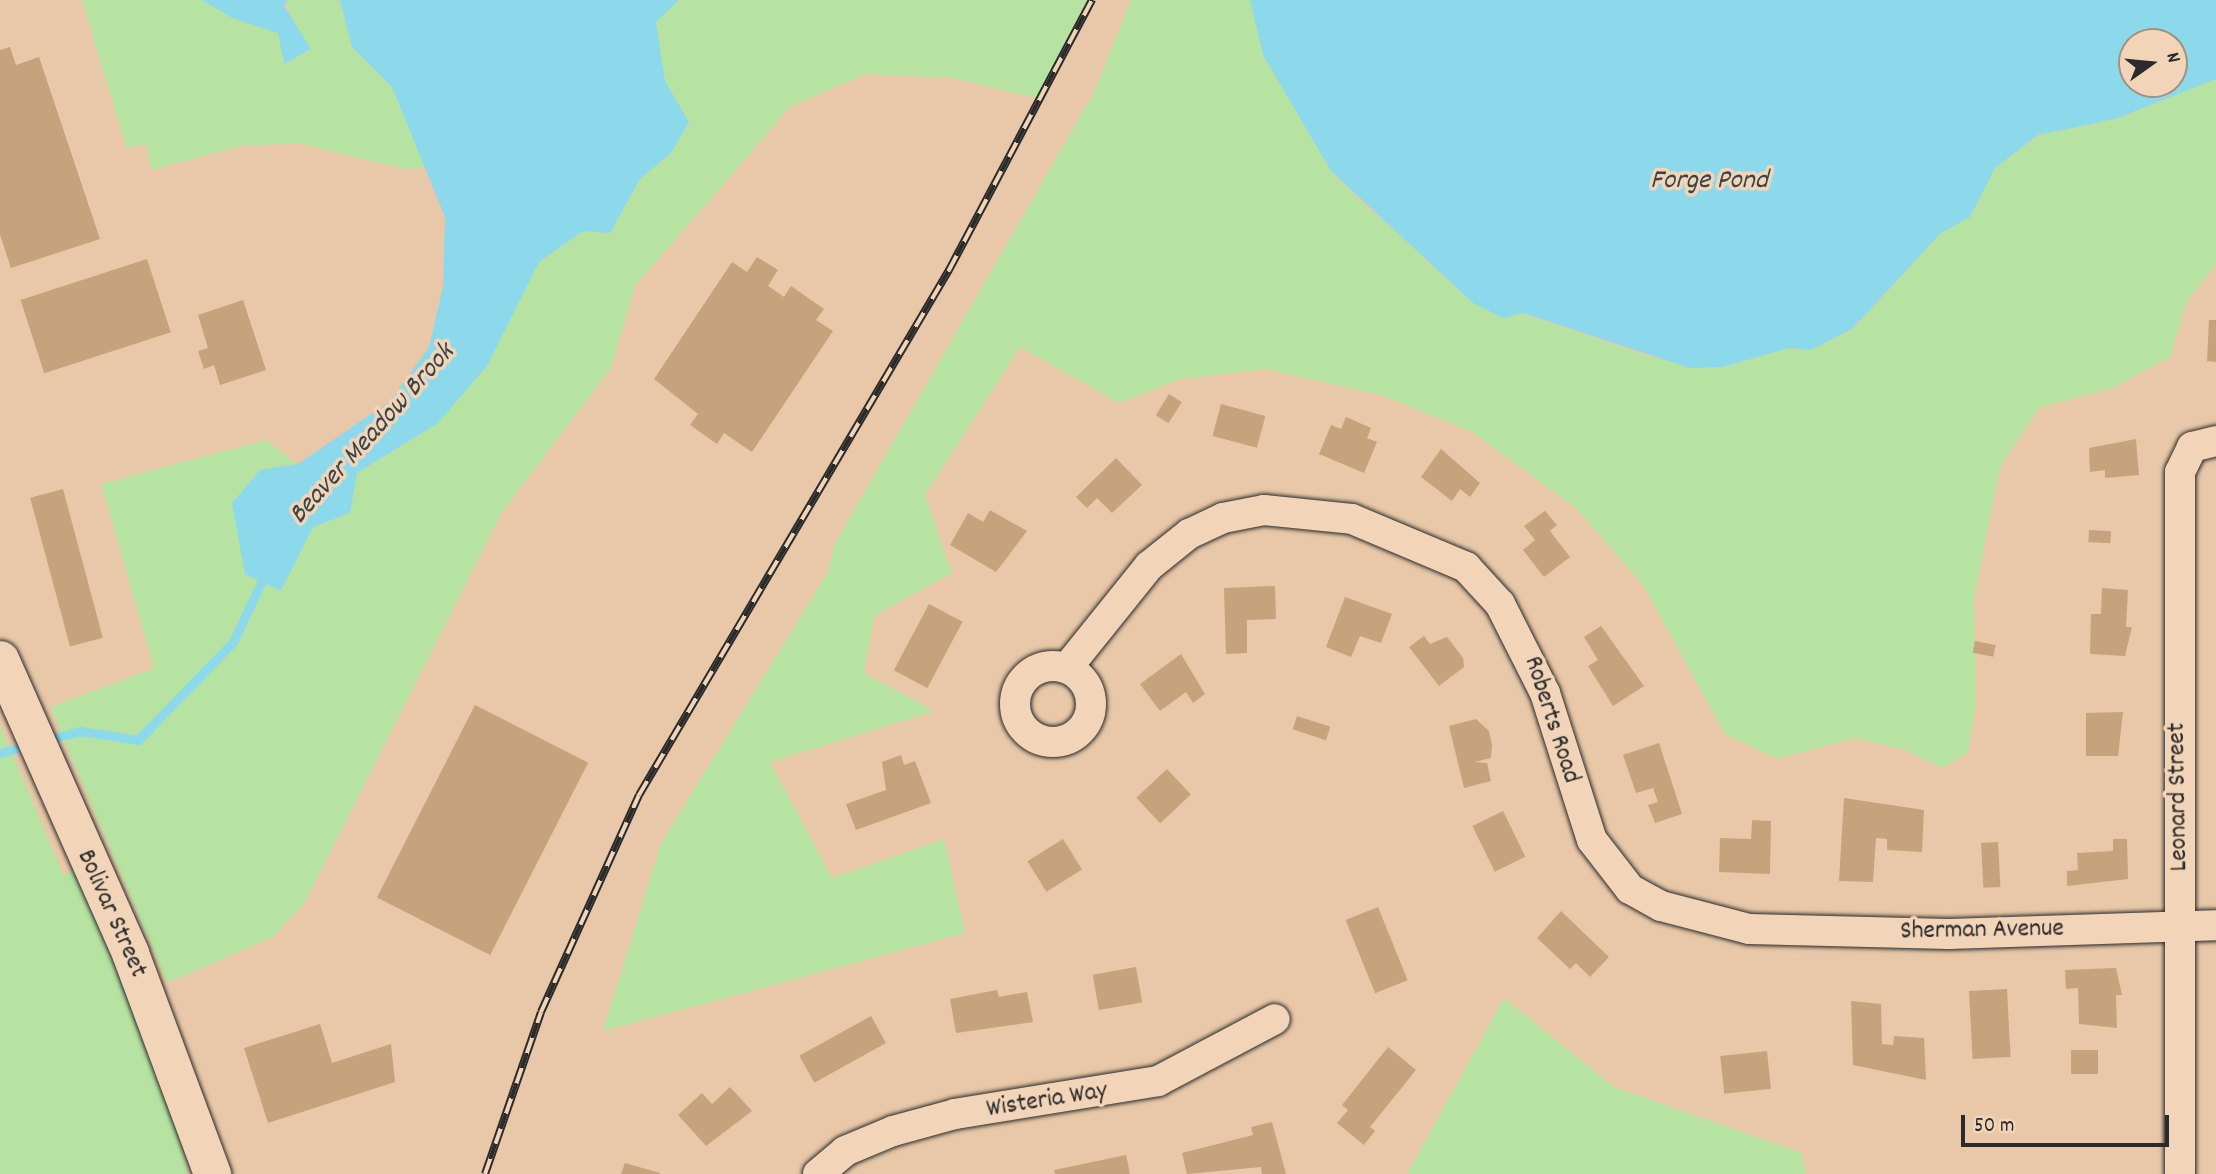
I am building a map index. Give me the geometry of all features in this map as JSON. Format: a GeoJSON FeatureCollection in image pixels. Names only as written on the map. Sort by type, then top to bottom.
{"type":"FeatureCollection","features":[{"type":"Feature","properties":{"kind":"street","name":"Leonard Street"},"geometry":{"type":"LineString","coordinates":[[2180,1174],[2180,472],[2192,447],[2216,441]]}},
{"type":"Feature","properties":{"kind":"street","name":"Roberts Road"},"geometry":{"type":"LineString","coordinates":[[1067,668],[1149,566],[1189,534],[1223,518],[1292,510],[1352,519],[1432,547],[1466,567],[1525,644],[1592,840],[1630,889],[1661,906],[1749,929]]}},
{"type":"Feature","properties":{"kind":"street","name":"Bolivar Street"},"geometry":{"type":"LineString","coordinates":[[0,659],[34,743],[130,953],[212,1174]]}},
{"type":"Feature","properties":{"kind":"street","name":"Sherman Avenue"},"geometry":{"type":"LineString","coordinates":[[1749,929],[1949,934],[2216,925]]}},
{"type":"Feature","properties":{"kind":"street","name":"Wisteria Way"},"geometry":{"type":"LineString","coordinates":[[818,1174],[845,1151],[893,1131],[955,1114],[1158,1081],[1275,1019]]}},
{"type":"Feature","properties":{"kind":"green space"},"geometry":{"type":"Polygon","coordinates":[[[82,0],[202,0],[232,18],[278,33],[284,63],[288,0],[340,0],[352,47],[392,87],[426,166],[408,170],[298,143],[241,146],[151,170],[147,145],[126,147],[82,0]]]}},
{"type":"Feature","properties":{"kind":"green space"},"geometry":{"type":"Polygon","coordinates":[[[679,0],[1092,0],[1040,99],[953,78],[866,74],[791,106],[635,286],[611,368],[502,512],[305,902],[273,937],[167,983],[50,707],[154,668],[101,484],[265,440],[298,464],[260,470],[281,591],[313,527],[350,513],[357,473],[438,423],[539,262],[583,231],[610,233],[640,179],[671,153],[689,122],[664,81],[656,21],[679,0]]]}},
{"type":"Feature","properties":{"kind":"green space"},"geometry":{"type":"Polygon","coordinates":[[[1131,0],[1250,0],[1263,55],[1331,171],[1374,214],[1405,234],[1428,263],[1473,302],[1503,318],[1522,313],[1654,358],[1723,367],[1789,348],[1811,350],[1852,330],[1941,233],[1970,217],[1995,168],[2039,135],[2115,119],[2168,98],[2188,98],[2188,90],[2216,79],[2216,264],[2187,301],[2170,357],[2115,387],[2039,408],[2000,467],[1974,598],[1976,704],[1968,753],[1942,768],[1905,750],[1855,738],[1777,759],[1725,734],[1643,585],[1576,508],[1472,432],[1384,396],[1266,369],[1181,379],[1119,403],[1020,347],[925,495],[952,573],[874,616],[864,673],[935,711],[770,762],[832,878],[944,839],[965,933],[603,1031],[661,843],[829,570],[834,545],[1094,92],[1131,0]]]}},
{"type":"Feature","properties":{"kind":"green space"},"geometry":{"type":"Polygon","coordinates":[[[0,725],[64,876],[79,865],[174,1108],[188,1174],[0,1174],[0,725]]]}},
{"type":"Feature","properties":{"kind":"green space"},"geometry":{"type":"Polygon","coordinates":[[[1504,998],[1614,1087],[1802,1153],[1806,1174],[1407,1174],[1504,998]]]}},
{"type":"Feature","properties":{"kind":"water"},"geometry":{"type":"Polygon","coordinates":[[[202,0],[288,0],[284,6],[311,49],[284,64],[278,33],[232,18],[202,0]]]}},
{"type":"Feature","properties":{"kind":"water"},"geometry":{"type":"Polygon","coordinates":[[[340,0],[679,0],[656,22],[665,81],[689,122],[671,153],[640,179],[610,233],[583,231],[539,262],[487,366],[438,423],[357,473],[350,513],[313,527],[281,591],[245,574],[232,503],[260,470],[298,464],[390,401],[429,347],[443,287],[445,217],[392,87],[352,47],[340,0]]]}},
{"type":"Feature","properties":{"kind":"water","name":"Forge Pond"},"geometry":{"type":"Polygon","coordinates":[[[1250,0],[2216,0],[2216,79],[2188,90],[2188,28],[2118,28],[2118,98],[2168,98],[2115,119],[2038,135],[1995,168],[1970,217],[1941,233],[1852,329],[1811,350],[1789,348],[1723,367],[1690,368],[1523,313],[1503,318],[1473,303],[1331,171],[1263,55],[1250,0]]]}},
{"type":"Feature","properties":{"kind":"building"},"geometry":{"type":"Polygon","coordinates":[[[10,47],[16,65],[39,57],[100,239],[11,268],[0,235],[0,50],[10,47]]]}},
{"type":"Feature","properties":{"kind":"building"},"geometry":{"type":"Polygon","coordinates":[[[757,257],[778,270],[768,286],[784,297],[791,286],[824,309],[816,320],[833,331],[752,452],[724,433],[717,444],[690,425],[698,414],[654,379],[732,262],[747,272],[757,257]]]}},
{"type":"Feature","properties":{"kind":"building"},"geometry":{"type":"Polygon","coordinates":[[[147,259],[171,332],[44,373],[21,300],[147,259]]]}},
{"type":"Feature","properties":{"kind":"building"},"geometry":{"type":"Polygon","coordinates":[[[243,300],[266,370],[220,385],[214,365],[204,369],[198,351],[208,348],[198,315],[243,300]]]}},
{"type":"Feature","properties":{"kind":"building"},"geometry":{"type":"Polygon","coordinates":[[[2209,320],[2216,320],[2216,362],[2207,361],[2209,320]]]}},
{"type":"Feature","properties":{"kind":"building"},"geometry":{"type":"Polygon","coordinates":[[[1169,394],[1182,402],[1168,423],[1156,415],[1169,394]]]}},
{"type":"Feature","properties":{"kind":"building"},"geometry":{"type":"Polygon","coordinates":[[[1221,404],[1265,416],[1257,448],[1212,436],[1221,404]]]}},
{"type":"Feature","properties":{"kind":"building"},"geometry":{"type":"Polygon","coordinates":[[[1346,417],[1371,428],[1367,438],[1377,442],[1364,473],[1319,454],[1331,425],[1341,429],[1346,417]]]}},
{"type":"Feature","properties":{"kind":"building"},"geometry":{"type":"Polygon","coordinates":[[[2136,439],[2139,475],[2105,478],[2105,470],[2090,472],[2089,448],[2136,439]]]}},
{"type":"Feature","properties":{"kind":"building"},"geometry":{"type":"Polygon","coordinates":[[[1441,449],[1480,483],[1470,497],[1460,489],[1452,501],[1421,477],[1441,449]]]}},
{"type":"Feature","properties":{"kind":"building"},"geometry":{"type":"Polygon","coordinates":[[[1116,458],[1142,485],[1112,513],[1097,498],[1087,508],[1076,497],[1116,458]]]}},
{"type":"Feature","properties":{"kind":"building"},"geometry":{"type":"Polygon","coordinates":[[[63,489],[103,638],[70,647],[30,498],[63,489]]]}},
{"type":"Feature","properties":{"kind":"building"},"geometry":{"type":"Polygon","coordinates":[[[990,510],[1027,531],[996,572],[950,545],[968,513],[983,522],[990,510]]]}},
{"type":"Feature","properties":{"kind":"building"},"geometry":{"type":"Polygon","coordinates":[[[1545,511],[1557,525],[1550,531],[1570,557],[1544,577],[1523,550],[1535,540],[1524,526],[1545,511]]]}},
{"type":"Feature","properties":{"kind":"building"},"geometry":{"type":"Polygon","coordinates":[[[2089,530],[2111,531],[2110,543],[2088,542],[2089,530]]]}},
{"type":"Feature","properties":{"kind":"building"},"geometry":{"type":"Polygon","coordinates":[[[1275,586],[1276,619],[1247,620],[1247,653],[1226,654],[1224,588],[1275,586]]]}},
{"type":"Feature","properties":{"kind":"building"},"geometry":{"type":"Polygon","coordinates":[[[2102,588],[2128,590],[2126,627],[2132,627],[2125,656],[2090,654],[2091,614],[2101,614],[2102,588]]]}},
{"type":"Feature","properties":{"kind":"building"},"geometry":{"type":"Polygon","coordinates":[[[1345,597],[1392,614],[1381,643],[1360,636],[1351,657],[1326,647],[1345,597]]]}},
{"type":"Feature","properties":{"kind":"building"},"geometry":{"type":"Polygon","coordinates":[[[929,604],[963,622],[927,688],[894,670],[929,604]]]}},
{"type":"Feature","properties":{"kind":"building"},"geometry":{"type":"Polygon","coordinates":[[[1601,626],[1644,686],[1613,706],[1588,666],[1598,660],[1584,637],[1601,626]]]}},
{"type":"Feature","properties":{"kind":"building"},"geometry":{"type":"Polygon","coordinates":[[[1424,636],[1430,644],[1447,637],[1463,658],[1464,667],[1439,686],[1409,647],[1424,636]]]}},
{"type":"Feature","properties":{"kind":"building"},"geometry":{"type":"Polygon","coordinates":[[[1975,641],[1996,645],[1993,657],[1973,653],[1975,641]]]}},
{"type":"Feature","properties":{"kind":"building"},"geometry":{"type":"Polygon","coordinates":[[[1181,654],[1205,694],[1193,703],[1186,692],[1160,711],[1140,684],[1181,654]]]}},
{"type":"Feature","properties":{"kind":"building"},"geometry":{"type":"Polygon","coordinates":[[[475,705],[588,763],[490,955],[377,897],[475,705]]]}},
{"type":"Feature","properties":{"kind":"building"},"geometry":{"type":"Polygon","coordinates":[[[2123,712],[2118,756],[2086,756],[2086,713],[2123,712]]]}},
{"type":"Feature","properties":{"kind":"building"},"geometry":{"type":"Polygon","coordinates":[[[1297,716],[1330,727],[1326,740],[1293,729],[1297,716]]]}},
{"type":"Feature","properties":{"kind":"building"},"geometry":{"type":"Polygon","coordinates":[[[1476,719],[1489,731],[1492,745],[1491,758],[1474,762],[1487,763],[1491,781],[1464,788],[1449,726],[1476,719]]]}},
{"type":"Feature","properties":{"kind":"building"},"geometry":{"type":"Polygon","coordinates":[[[1659,743],[1682,814],[1655,823],[1648,805],[1658,802],[1653,788],[1636,793],[1623,755],[1659,743]]]}},
{"type":"Feature","properties":{"kind":"building"},"geometry":{"type":"Polygon","coordinates":[[[901,755],[904,765],[915,761],[931,803],[856,830],[846,804],[886,790],[882,762],[901,755]]]}},
{"type":"Feature","properties":{"kind":"building"},"geometry":{"type":"Polygon","coordinates":[[[1167,769],[1191,795],[1160,823],[1136,798],[1167,769]]]}},
{"type":"Feature","properties":{"kind":"building"},"geometry":{"type":"Polygon","coordinates":[[[1844,798],[1924,810],[1922,852],[1887,850],[1887,839],[1876,838],[1873,882],[1839,881],[1844,798]]]}},
{"type":"Feature","properties":{"kind":"building"},"geometry":{"type":"Polygon","coordinates":[[[1503,811],[1525,857],[1495,872],[1472,826],[1503,811]]]}},
{"type":"Feature","properties":{"kind":"building"},"geometry":{"type":"Polygon","coordinates":[[[1752,820],[1771,821],[1770,874],[1719,872],[1720,838],[1751,839],[1752,820]]]}},
{"type":"Feature","properties":{"kind":"building"},"geometry":{"type":"Polygon","coordinates":[[[1063,839],[1082,870],[1046,892],[1027,861],[1063,839]]]}},
{"type":"Feature","properties":{"kind":"building"},"geometry":{"type":"Polygon","coordinates":[[[2113,839],[2127,839],[2128,879],[2067,886],[2067,871],[2078,870],[2077,853],[2113,851],[2113,839]]]}},
{"type":"Feature","properties":{"kind":"building"},"geometry":{"type":"Polygon","coordinates":[[[1998,842],[2000,887],[1983,888],[1981,843],[1998,842]]]}},
{"type":"Feature","properties":{"kind":"building"},"geometry":{"type":"Polygon","coordinates":[[[1378,907],[1408,980],[1375,993],[1346,920],[1378,907]]]}},
{"type":"Feature","properties":{"kind":"building"},"geometry":{"type":"Polygon","coordinates":[[[1561,911],[1609,957],[1590,977],[1576,963],[1570,969],[1537,938],[1561,911]]]}},
{"type":"Feature","properties":{"kind":"building"},"geometry":{"type":"Polygon","coordinates":[[[1136,967],[1142,1002],[1099,1010],[1093,975],[1136,967]]]}},
{"type":"Feature","properties":{"kind":"building"},"geometry":{"type":"Polygon","coordinates":[[[2116,968],[2122,995],[2116,995],[2117,1028],[2079,1024],[2078,988],[2066,989],[2065,970],[2116,968]]]}},
{"type":"Feature","properties":{"kind":"building"},"geometry":{"type":"Polygon","coordinates":[[[2007,989],[2011,1057],[1973,1059],[1969,991],[2007,989]]]}},
{"type":"Feature","properties":{"kind":"building"},"geometry":{"type":"Polygon","coordinates":[[[997,990],[999,997],[1027,992],[1033,1022],[956,1033],[950,999],[997,990]]]}},
{"type":"Feature","properties":{"kind":"building"},"geometry":{"type":"Polygon","coordinates":[[[1851,1001],[1881,1004],[1882,1044],[1893,1045],[1894,1036],[1924,1038],[1926,1080],[1853,1065],[1851,1001]]]}},
{"type":"Feature","properties":{"kind":"building"},"geometry":{"type":"Polygon","coordinates":[[[871,1016],[886,1043],[814,1083],[799,1056],[871,1016]]]}},
{"type":"Feature","properties":{"kind":"building"},"geometry":{"type":"Polygon","coordinates":[[[320,1024],[332,1063],[391,1044],[395,1082],[268,1123],[244,1048],[320,1024]]]}},
{"type":"Feature","properties":{"kind":"building"},"geometry":{"type":"Polygon","coordinates":[[[1388,1047],[1416,1070],[1370,1127],[1375,1131],[1364,1145],[1337,1123],[1348,1110],[1342,1105],[1388,1047]]]}},
{"type":"Feature","properties":{"kind":"building"},"geometry":{"type":"Polygon","coordinates":[[[2071,1050],[2098,1050],[2098,1074],[2071,1074],[2071,1050]]]}},
{"type":"Feature","properties":{"kind":"building"},"geometry":{"type":"Polygon","coordinates":[[[1767,1051],[1771,1089],[1724,1094],[1720,1056],[1767,1051]]]}},
{"type":"Feature","properties":{"kind":"building"},"geometry":{"type":"Polygon","coordinates":[[[730,1087],[752,1111],[706,1146],[678,1115],[702,1093],[712,1104],[730,1087]]]}},
{"type":"Feature","properties":{"kind":"building"},"geometry":{"type":"Polygon","coordinates":[[[1272,1122],[1286,1174],[1262,1174],[1261,1167],[1187,1174],[1182,1153],[1253,1135],[1251,1127],[1272,1122]]]}},
{"type":"Feature","properties":{"kind":"building"},"geometry":{"type":"Polygon","coordinates":[[[1126,1155],[1130,1174],[1055,1174],[1054,1170],[1126,1155]]]}},
{"type":"Feature","properties":{"kind":"building"},"geometry":{"type":"Polygon","coordinates":[[[625,1163],[660,1173],[660,1174],[621,1174],[625,1163]]]}},
{"type":"Feature","properties":{"kind":"waterway","name":"Beaver Meadow Brook"},"geometry":{"type":"LineString","coordinates":[[45,740],[80,731],[138,740],[233,642],[266,572]]}},
{"type":"Feature","properties":{"kind":"waterway","name":"Beaver Meadow Brook"},"geometry":{"type":"LineString","coordinates":[[0,753],[29,745]]}},
{"type":"Feature","properties":{"kind":"railway"},"geometry":{"type":"LineString","coordinates":[[485,1174],[541,1012],[639,795],[949,270],[1092,0]]}}]}
